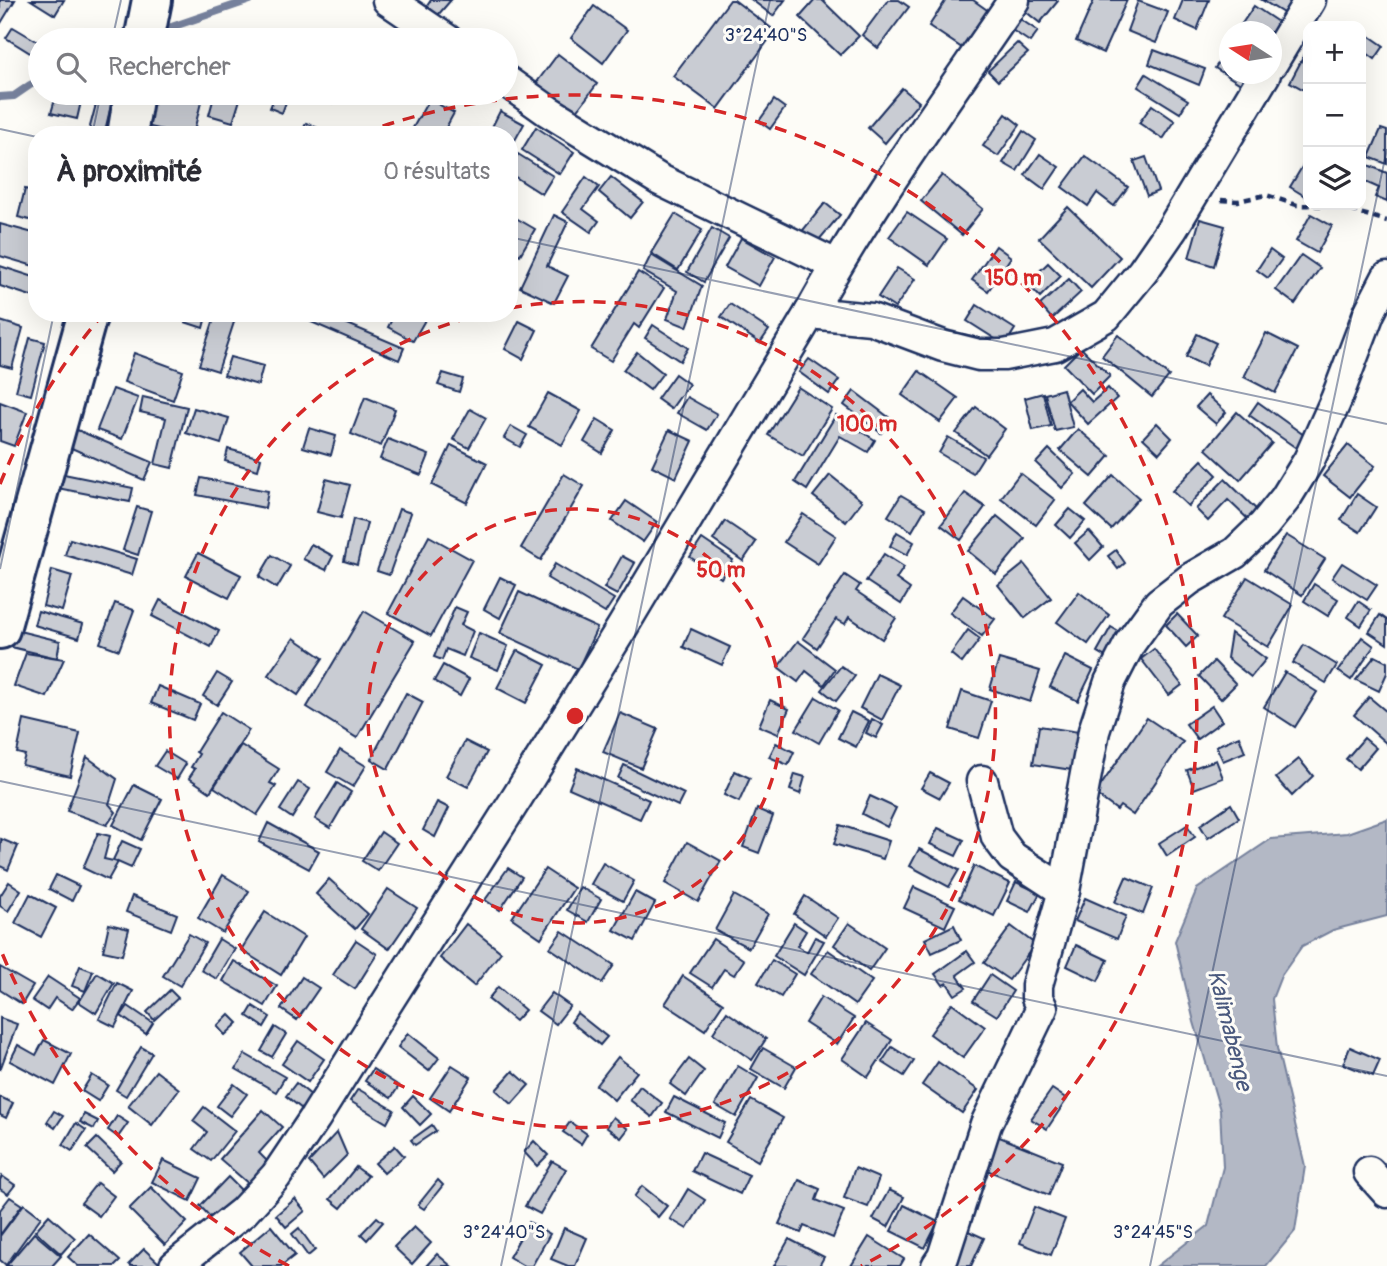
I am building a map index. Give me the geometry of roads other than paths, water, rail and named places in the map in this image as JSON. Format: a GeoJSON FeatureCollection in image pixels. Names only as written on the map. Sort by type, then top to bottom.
{"type":"FeatureCollection","features":[{"type":"Feature","properties":{"kind":"street"},"geometry":{"type":"LineString","coordinates":[[388,0],[429,28]]}},
{"type":"Feature","properties":{"kind":"street"},"geometry":{"type":"LineString","coordinates":[[175,1266],[243,1212],[276,1176],[315,1118],[623,626],[836,265],[1013,0]]}},
{"type":"Feature","properties":{"kind":"street"},"geometry":{"type":"LineString","coordinates":[[1282,47],[1310,0]]}},
{"type":"Feature","properties":{"kind":"street"},"geometry":{"type":"LineString","coordinates":[[810,313],[871,319],[943,346],[979,355],[1004,355],[1055,345],[1106,316],[1143,271],[1190,200],[1259,84]]}},
{"type":"Feature","properties":{"kind":"street"},"geometry":{"type":"LineString","coordinates":[[518,90],[660,180],[836,265]]}},
{"type":"Feature","properties":{"kind":"street"},"geometry":{"type":"LineString","coordinates":[[128,126],[132,105]]}},
{"type":"Feature","properties":{"kind":"street"},"geometry":{"type":"LineString","coordinates":[[937,1266],[943,1257],[986,1124],[1042,1007],[1037,999],[1037,985],[1064,891],[1094,731],[1110,682],[1130,643],[1159,603],[1190,579],[1235,553],[1264,525],[1285,499],[1309,460],[1336,400],[1369,313],[1387,278]]}},
{"type":"Feature","properties":{"kind":"street"},"geometry":{"type":"LineString","coordinates":[[0,629],[85,322]]}},
{"type":"Feature","properties":{"kind":"street"},"geometry":{"type":"LineString","coordinates":[[982,781],[997,837],[1012,858],[1064,891]]}},
{"type":"Feature","properties":{"kind":"water","name":"Kalimabenge"},"geometry":{"type":"Polygon","coordinates":[[[1387,819],[1387,916],[1333,930],[1302,946],[1281,976],[1272,999],[1277,1048],[1305,1166],[1295,1231],[1266,1266],[1157,1266],[1208,1226],[1223,1167],[1220,1110],[1194,1022],[1175,941],[1197,889],[1271,839],[1347,833],[1387,819]]]}},
{"type":"Feature","properties":{"kind":"waterway"},"geometry":{"type":"LineString","coordinates":[[169,28],[250,0]]}},
{"type":"Feature","properties":{"kind":"waterway"},"geometry":{"type":"LineString","coordinates":[[0,97],[14,96],[28,86]]}}]}
